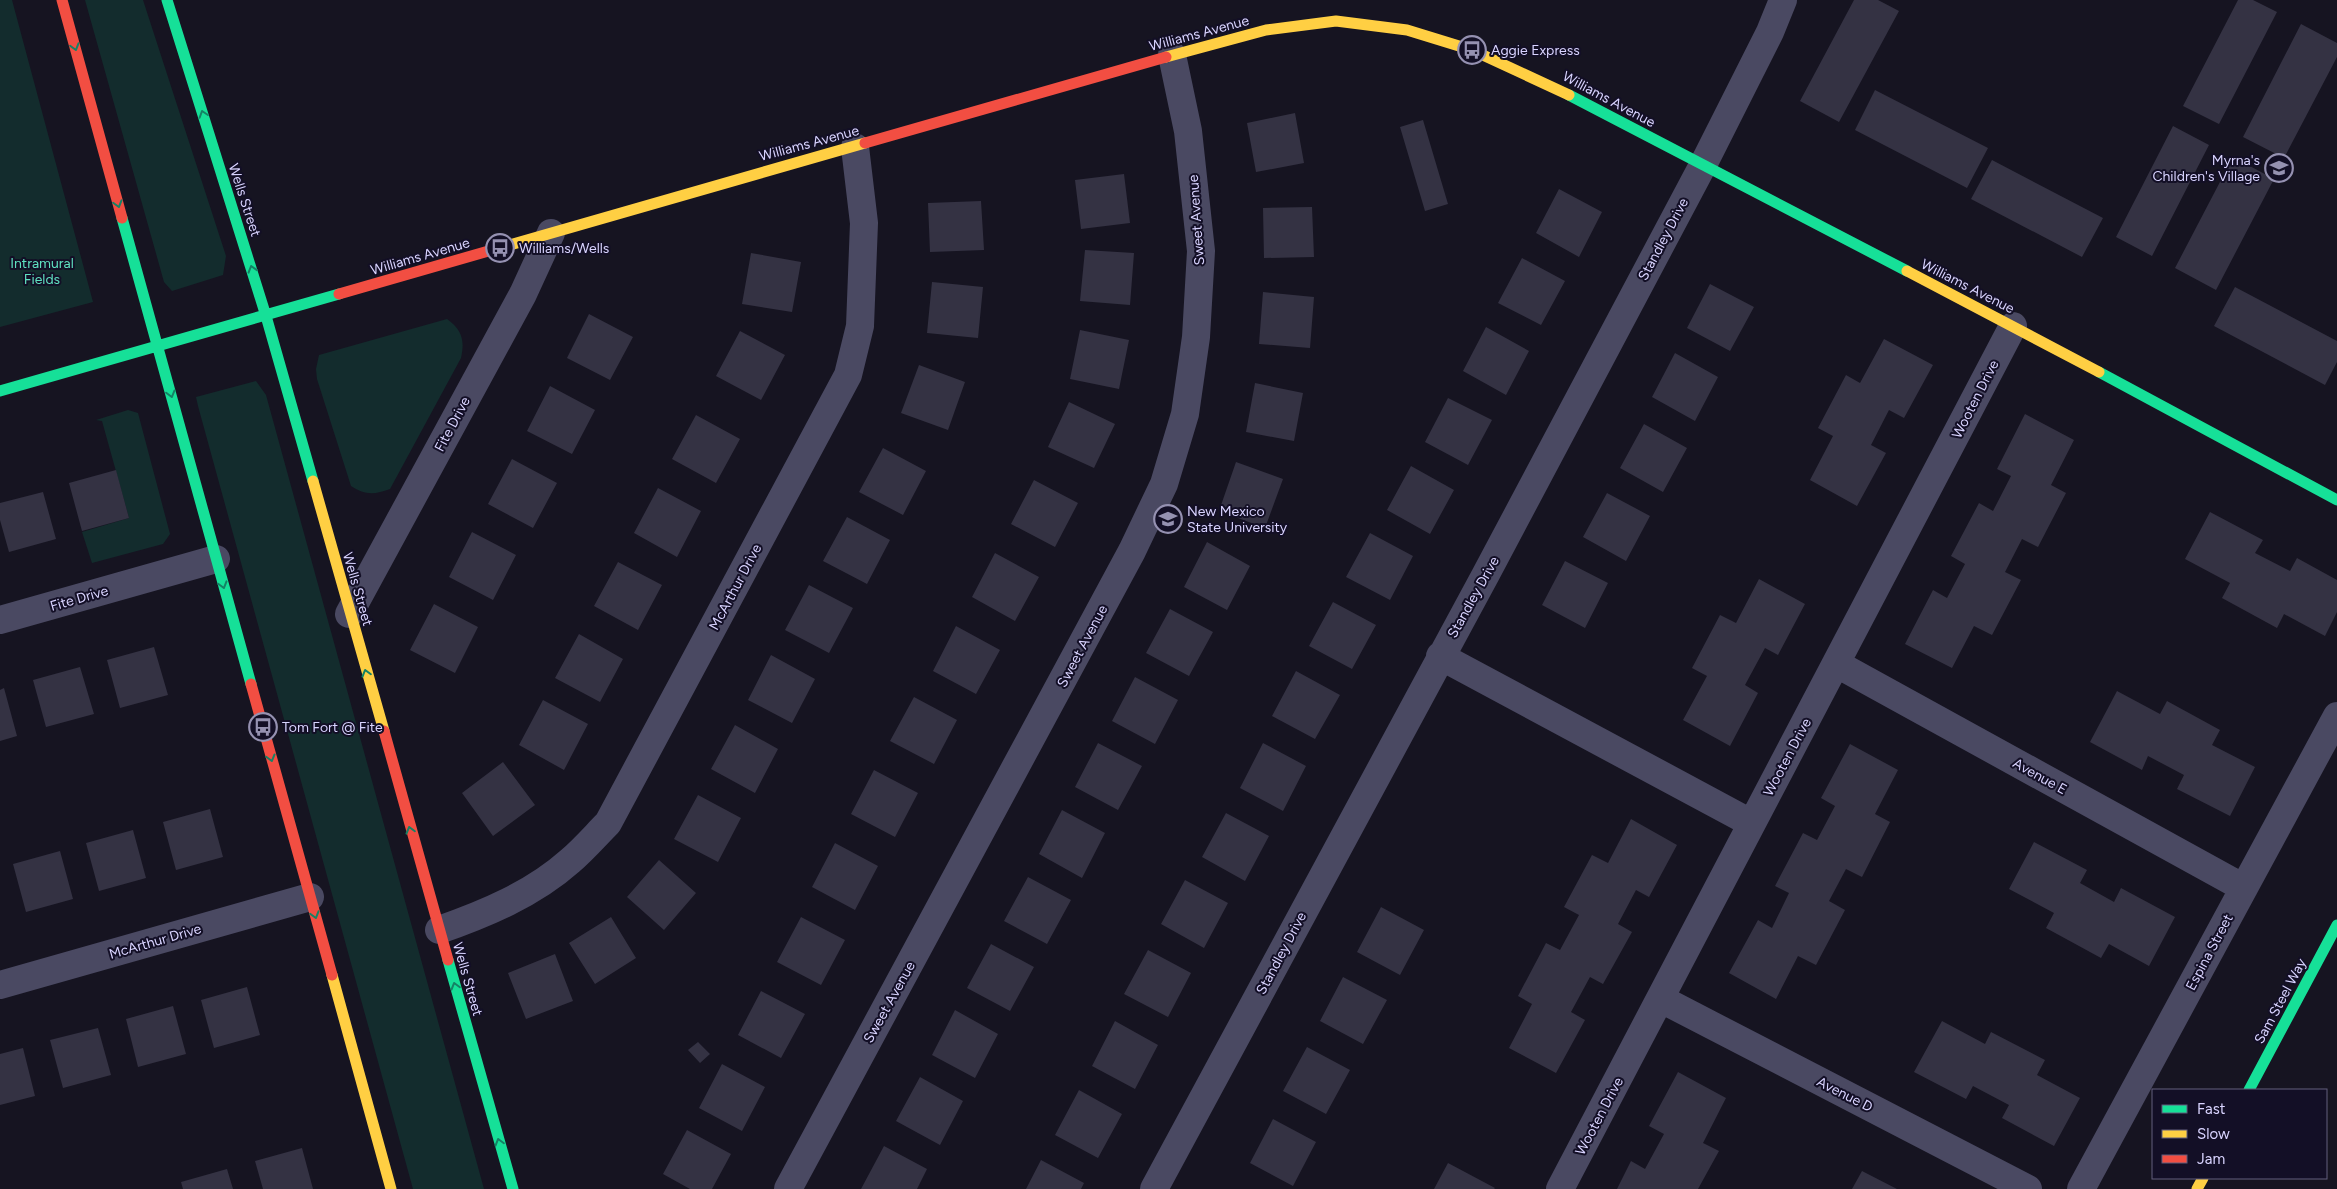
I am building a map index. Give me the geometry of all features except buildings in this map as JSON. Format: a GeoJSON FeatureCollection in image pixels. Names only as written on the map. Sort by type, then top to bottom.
{"type":"FeatureCollection","features":[{"type":"Feature","properties":{"kind":"street"},"geometry":{"type":"LineString","coordinates":[[62,0],[391,1189]]}},
{"type":"Feature","properties":{"kind":"street","name":"Wells Street"},"geometry":{"type":"LineString","coordinates":[[167,0],[266,316],[512,1189]]}},
{"type":"Feature","properties":{"kind":"street","name":"Standley Drive"},"geometry":{"type":"LineString","coordinates":[[1154,1189],[1703,165],[1770,32],[1783,0]]}},
{"type":"Feature","properties":{"kind":"street","name":"Williams Avenue"},"geometry":{"type":"LineString","coordinates":[[0,391],[1172,55],[1266,30],[1293,25],[1336,21],[1407,30],[1472,50],[1555,88],[2013,326],[2337,500]]}},
{"type":"Feature","properties":{"kind":"street","name":"Sweet Avenue"},"geometry":{"type":"LineString","coordinates":[[788,1189],[1132,552],[1164,484],[1185,414],[1196,337],[1201,251],[1188,131],[1172,55]]}},
{"type":"Feature","properties":{"kind":"street","name":"McArthur Drive"},"geometry":{"type":"LineString","coordinates":[[439,930],[477,916],[527,892],[570,862],[608,823],[848,375],[860,326],[864,223],[855,147]]}},
{"type":"Feature","properties":{"kind":"street","name":"Fite Drive"},"geometry":{"type":"LineString","coordinates":[[349,614],[523,294],[551,233]]}},
{"type":"Feature","properties":{"kind":"street","name":"Wooten Drive"},"geometry":{"type":"LineString","coordinates":[[1560,1189],[2013,326]]}},
{"type":"Feature","properties":{"kind":"street","name":"Fite Drive"},"geometry":{"type":"LineString","coordinates":[[0,620],[216,559]]}},
{"type":"Feature","properties":{"kind":"street"},"geometry":{"type":"LineString","coordinates":[[1440,656],[1751,823]]}},
{"type":"Feature","properties":{"kind":"street","name":"Avenue E"},"geometry":{"type":"LineString","coordinates":[[1837,664],[2244,888]]}},
{"type":"Feature","properties":{"kind":"street","name":"Espina Street"},"geometry":{"type":"LineString","coordinates":[[2081,1189],[2337,716]]}},
{"type":"Feature","properties":{"kind":"street","name":"McArthur Drive"},"geometry":{"type":"LineString","coordinates":[[0,985],[310,897]]}},
{"type":"Feature","properties":{"kind":"street","name":"Sam Steel Way"},"geometry":{"type":"LineString","coordinates":[[2250,1089],[2337,925]]}},
{"type":"Feature","properties":{"kind":"street","name":"Avenue D"},"geometry":{"type":"LineString","coordinates":[[1661,999],[2028,1189]]}},
{"type":"Feature","properties":{"kind":"green space","name":"Intramural Fields"},"geometry":{"type":"Polygon","coordinates":[[[0,0],[12,0],[93,302],[0,327],[0,0]]]}},
{"type":"Feature","properties":{"kind":"green space"},"geometry":{"type":"Polygon","coordinates":[[[85,0],[143,0],[226,256],[223,275],[172,291],[164,282],[85,0]]]}},
{"type":"Feature","properties":{"kind":"green space"},"geometry":{"type":"Polygon","coordinates":[[[447,319],[456,327],[461,336],[463,346],[461,358],[390,489],[370,493],[356,489],[351,486],[317,379],[316,369],[319,355],[447,319]]]}},
{"type":"Feature","properties":{"kind":"green space"},"geometry":{"type":"Polygon","coordinates":[[[256,381],[266,395],[484,1189],[413,1189],[196,397],[256,381]]]}},
{"type":"Feature","properties":{"kind":"green space"},"geometry":{"type":"Polygon","coordinates":[[[128,410],[138,413],[170,534],[163,544],[92,563],[82,532],[129,518],[102,421],[96,420],[128,410]]]}},
{"type":"Feature","properties":{"kind":"traffic: fast"},"geometry":{"type":"LineString","coordinates":[[167,0],[266,316],[313,481]]}},
{"type":"Feature","properties":{"kind":"traffic: fast"},"geometry":{"type":"LineString","coordinates":[[1569,95],[1907,271]]}},
{"type":"Feature","properties":{"kind":"traffic: fast"},"geometry":{"type":"LineString","coordinates":[[122,218],[251,684]]}},
{"type":"Feature","properties":{"kind":"traffic: fast"},"geometry":{"type":"LineString","coordinates":[[0,391],[339,294]]}},
{"type":"Feature","properties":{"kind":"traffic: fast"},"geometry":{"type":"LineString","coordinates":[[2099,372],[2337,500]]}},
{"type":"Feature","properties":{"kind":"traffic: fast"},"geometry":{"type":"LineString","coordinates":[[2250,1089],[2337,925]]}},
{"type":"Feature","properties":{"kind":"traffic: fast"},"geometry":{"type":"LineString","coordinates":[[448,960],[513,1189]]}},
{"type":"Feature","properties":{"kind":"traffic: slow"},"geometry":{"type":"LineString","coordinates":[[1166,57],[1266,30],[1336,21],[1407,30],[1472,50],[1569,95]]}},
{"type":"Feature","properties":{"kind":"traffic: slow"},"geometry":{"type":"LineString","coordinates":[[492,250],[865,143]]}},
{"type":"Feature","properties":{"kind":"traffic: slow"},"geometry":{"type":"LineString","coordinates":[[1907,271],[2099,372]]}},
{"type":"Feature","properties":{"kind":"traffic: slow"},"geometry":{"type":"LineString","coordinates":[[313,481],[384,731]]}},
{"type":"Feature","properties":{"kind":"traffic: slow"},"geometry":{"type":"LineString","coordinates":[[332,975],[391,1189]]}},
{"type":"Feature","properties":{"kind":"traffic: slow"},"geometry":{"type":"LineString","coordinates":[[2197,1189],[2202,1179]]}},
{"type":"Feature","properties":{"kind":"traffic: jam"},"geometry":{"type":"LineString","coordinates":[[62,0],[122,218]]}},
{"type":"Feature","properties":{"kind":"traffic: jam"},"geometry":{"type":"LineString","coordinates":[[865,143],[1166,57]]}},
{"type":"Feature","properties":{"kind":"traffic: jam"},"geometry":{"type":"LineString","coordinates":[[339,294],[492,250]]}},
{"type":"Feature","properties":{"kind":"traffic: jam"},"geometry":{"type":"LineString","coordinates":[[251,684],[332,975]]}},
{"type":"Feature","properties":{"kind":"traffic: jam"},"geometry":{"type":"LineString","coordinates":[[384,731],[448,960]]}},
{"type":"Feature","properties":{"kind":"place","name":"Aggie Express"},"geometry":{"type":"Point","coordinates":[1472,50]}},
{"type":"Feature","properties":{"kind":"place","name":"Myrna's Children's Village"},"geometry":{"type":"Point","coordinates":[2279,168]}},
{"type":"Feature","properties":{"kind":"place","name":"Williams/Wells"},"geometry":{"type":"Point","coordinates":[500,248]}},
{"type":"Feature","properties":{"kind":"place","name":"New Mexico State University"},"geometry":{"type":"Point","coordinates":[1168,519]}},
{"type":"Feature","properties":{"kind":"place","name":"Tom Fort @ Fite"},"geometry":{"type":"Point","coordinates":[263,727]}}]}
